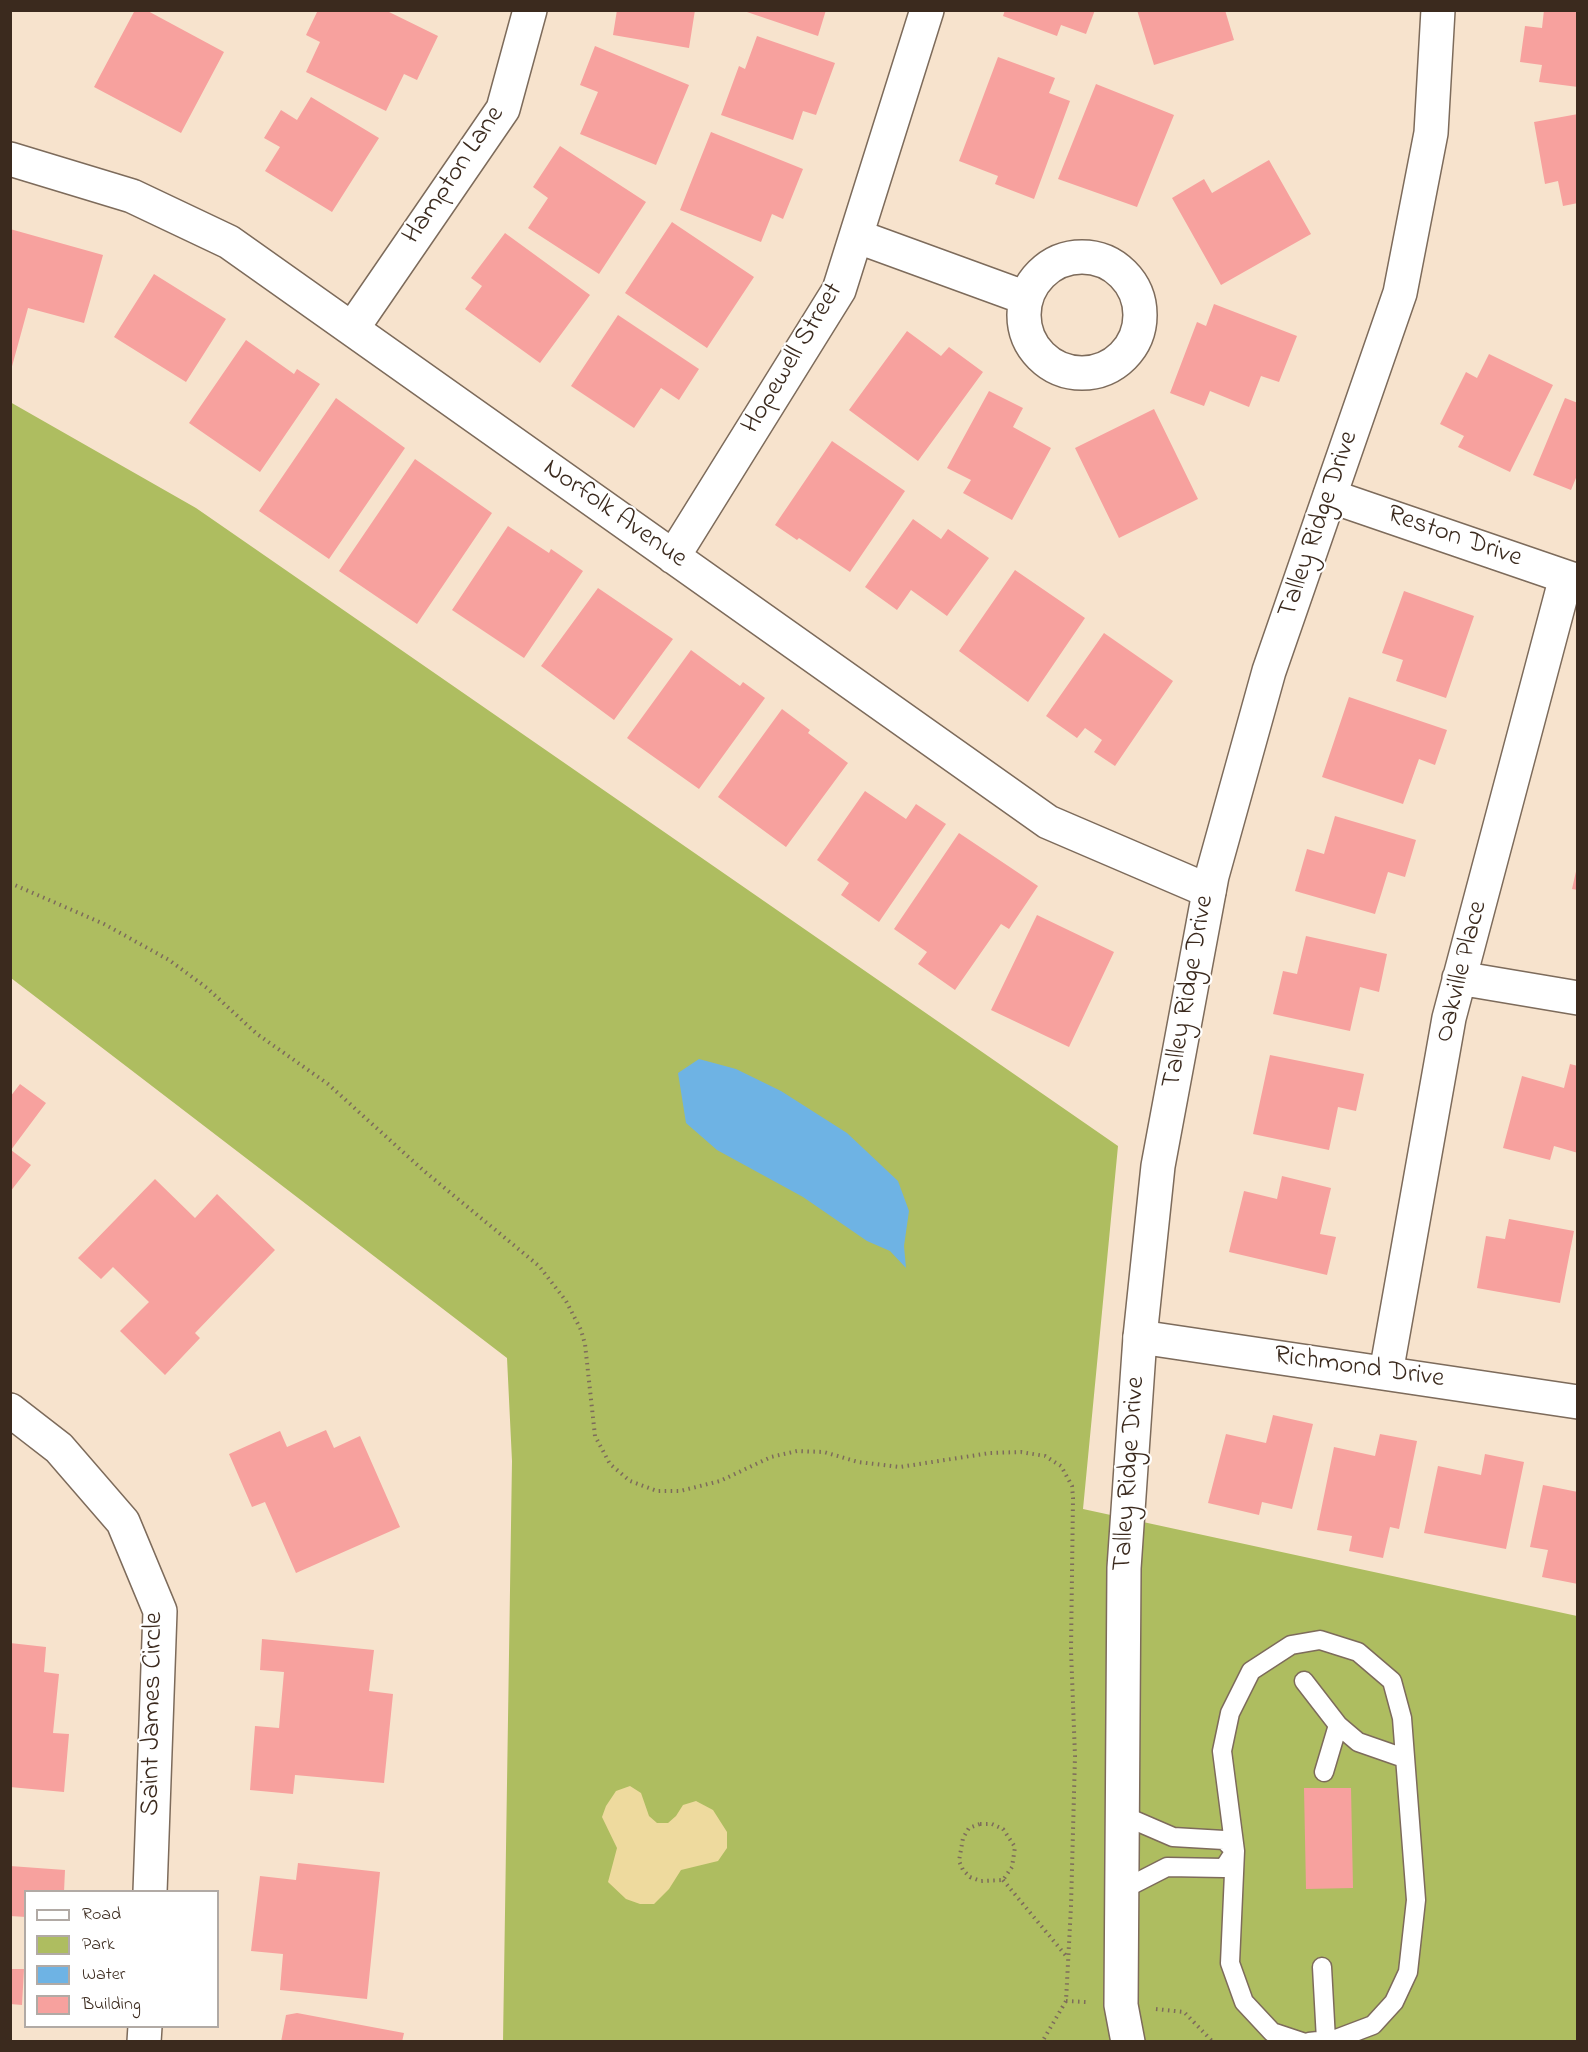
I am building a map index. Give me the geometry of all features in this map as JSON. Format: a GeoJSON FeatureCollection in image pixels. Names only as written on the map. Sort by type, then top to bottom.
{"type":"FeatureCollection","features":[{"type":"Feature","properties":{"kind":"street","name":"Hampton Lane"},"geometry":{"type":"LineString","coordinates":[[352,329],[504,109],[530,10]]}},
{"type":"Feature","properties":{"kind":"street","name":"Hopewell Street"},"geometry":{"type":"LineString","coordinates":[[673,557],[839,290],[927,10]]}},
{"type":"Feature","properties":{"kind":"street","name":"Talley Ridge Drive"},"geometry":{"type":"LineString","coordinates":[[1128,2042],[1121,2005],[1124,1568],[1140,1337],[1158,1166],[1209,891],[1269,671],[1401,293],[1431,133],[1438,10]]}},
{"type":"Feature","properties":{"kind":"street","name":"Norfolk Avenue"},"geometry":{"type":"LineString","coordinates":[[10,159],[132,196],[229,242],[1048,822],[1209,891]]}},
{"type":"Feature","properties":{"kind":"street"},"geometry":{"type":"LineString","coordinates":[[856,236],[1026,298]]}},
{"type":"Feature","properties":{"kind":"street","name":"Reston Drive"},"geometry":{"type":"LineString","coordinates":[[1330,496],[1572,579]]}},
{"type":"Feature","properties":{"kind":"street","name":"Oakville Place"},"geometry":{"type":"LineString","coordinates":[[1386,1372],[1449,1018],[1572,579]]}},
{"type":"Feature","properties":{"kind":"street"},"geometry":{"type":"LineString","coordinates":[[1460,978],[1578,998]]}},
{"type":"Feature","properties":{"kind":"street","name":"Richmond Drive"},"geometry":{"type":"LineString","coordinates":[[1140,1337],[1578,1402]]}},
{"type":"Feature","properties":{"kind":"street","name":"Saint James Circle"},"geometry":{"type":"LineString","coordinates":[[10,1410],[59,1448],[123,1522],[160,1611],[150,1890]]}},
{"type":"Feature","properties":{"kind":"street","name":"Talley Ridge Drive"},"geometry":{"type":"LineString","coordinates":[[1111,2042],[1121,2005]]}},
{"type":"Feature","properties":{"kind":"lane"},"geometry":{"type":"LineString","coordinates":[[1302,2042],[1272,2032],[1244,2002],[1230,1963],[1235,1851],[1222,1751],[1230,1713],[1251,1671],[1291,1645],[1320,1640],[1358,1652],[1392,1681],[1402,1718],[1416,1900],[1408,1972],[1394,2002],[1373,2025],[1317,2041],[1322,1967]]}},
{"type":"Feature","properties":{"kind":"lane"},"geometry":{"type":"LineString","coordinates":[[1304,1681],[1338,1725],[1358,1742],[1404,1758]]}},
{"type":"Feature","properties":{"kind":"lane"},"geometry":{"type":"LineString","coordinates":[[1324,1772],[1338,1725]]}},
{"type":"Feature","properties":{"kind":"lane"},"geometry":{"type":"LineString","coordinates":[[1122,1815],[1173,1838],[1224,1840],[1235,1851]]}},
{"type":"Feature","properties":{"kind":"lane"},"geometry":{"type":"LineString","coordinates":[[1122,1890],[1167,1867],[1224,1868],[1235,1851]]}},
{"type":"Feature","properties":{"kind":"path"},"geometry":{"type":"LineString","coordinates":[[10,883],[104,924],[170,960],[207,988],[257,1034],[328,1084],[424,1171],[539,1266],[566,1301],[585,1344],[595,1436],[610,1464],[630,1481],[657,1491],[680,1491],[720,1481],[771,1457],[797,1451],[824,1452],[858,1462],[900,1467],[980,1454],[1021,1452],[1046,1456],[1061,1466],[1072,1486],[1074,1504],[1071,1650],[1074,1793],[1066,2001],[1042,2042]]}},
{"type":"Feature","properties":{"kind":"path"},"geometry":{"type":"LineString","coordinates":[[992,1824],[1003,1829],[1011,1838],[1015,1857],[1003,1880],[981,1881],[963,1870],[959,1861],[959,1850],[969,1828],[992,1824]]}},
{"type":"Feature","properties":{"kind":"path"},"geometry":{"type":"LineString","coordinates":[[1003,1880],[1068,1957]]}},
{"type":"Feature","properties":{"kind":"green space"},"geometry":{"type":"Polygon","coordinates":[[[10,402],[196,508],[1118,1146],[1083,1509],[1577,1616],[1577,2041],[503,2041],[512,1461],[507,1358],[11,978],[10,402]]]}},
{"type":"Feature","properties":{"kind":"sand"},"geometry":{"type":"Polygon","coordinates":[[[630,1786],[641,1793],[649,1816],[657,1823],[668,1823],[683,1805],[696,1801],[713,1810],[727,1832],[727,1848],[718,1861],[681,1870],[669,1889],[654,1904],[640,1904],[626,1899],[608,1882],[617,1848],[602,1817],[616,1791],[630,1786]]]}},
{"type":"Feature","properties":{"kind":"water"},"geometry":{"type":"Polygon","coordinates":[[[699,1059],[736,1069],[781,1091],[847,1133],[898,1181],[909,1211],[904,1246],[906,1268],[890,1251],[867,1241],[803,1197],[717,1150],[686,1123],[678,1073],[699,1059]]]}},
{"type":"Feature","properties":{"kind":"building"},"geometry":{"type":"Polygon","coordinates":[[[135,10],[146,10],[224,52],[181,133],[94,87],[135,10]]]}},
{"type":"Feature","properties":{"kind":"building"},"geometry":{"type":"Polygon","coordinates":[[[318,10],[385,10],[438,36],[417,80],[404,74],[386,111],[306,72],[320,42],[306,35],[318,10]]]}},
{"type":"Feature","properties":{"kind":"building"},"geometry":{"type":"Polygon","coordinates":[[[617,10],[695,10],[689,48],[613,35],[617,10]]]}},
{"type":"Feature","properties":{"kind":"building"},"geometry":{"type":"Polygon","coordinates":[[[741,10],[826,10],[818,36],[741,10]]]}},
{"type":"Feature","properties":{"kind":"building"},"geometry":{"type":"Polygon","coordinates":[[[1005,10],[1095,10],[1086,34],[1061,25],[1057,36],[1003,16],[1005,10]]]}},
{"type":"Feature","properties":{"kind":"building"},"geometry":{"type":"Polygon","coordinates":[[[1137,10],[1225,10],[1234,40],[1154,65],[1137,10]]]}},
{"type":"Feature","properties":{"kind":"building"},"geometry":{"type":"Polygon","coordinates":[[[1544,10],[1578,10],[1578,87],[1539,82],[1542,65],[1520,62],[1525,26],[1542,28],[1544,10]]]}},
{"type":"Feature","properties":{"kind":"building"},"geometry":{"type":"Polygon","coordinates":[[[757,36],[835,63],[816,115],[803,111],[793,140],[721,115],[739,66],[745,69],[757,36]]]}},
{"type":"Feature","properties":{"kind":"building"},"geometry":{"type":"Polygon","coordinates":[[[595,46],[689,85],[656,165],[580,134],[598,92],[580,85],[595,46]]]}},
{"type":"Feature","properties":{"kind":"building"},"geometry":{"type":"Polygon","coordinates":[[[998,57],[1055,78],[1049,93],[1070,101],[1034,199],[995,184],[998,176],[959,161],[998,57]]]}},
{"type":"Feature","properties":{"kind":"building"},"geometry":{"type":"Polygon","coordinates":[[[1096,84],[1174,115],[1137,207],[1058,179],[1096,84]]]}},
{"type":"Feature","properties":{"kind":"building"},"geometry":{"type":"Polygon","coordinates":[[[311,97],[379,138],[332,212],[265,171],[280,147],[264,138],[281,110],[297,120],[311,97]]]}},
{"type":"Feature","properties":{"kind":"building"},"geometry":{"type":"Polygon","coordinates":[[[1578,114],[1578,203],[1563,206],[1558,181],[1545,184],[1534,122],[1578,114]]]}},
{"type":"Feature","properties":{"kind":"building"},"geometry":{"type":"Polygon","coordinates":[[[711,132],[803,169],[783,219],[772,214],[761,242],[680,210],[711,132]]]}},
{"type":"Feature","properties":{"kind":"building"},"geometry":{"type":"Polygon","coordinates":[[[560,146],[646,202],[599,274],[528,228],[548,198],[533,187],[560,146]]]}},
{"type":"Feature","properties":{"kind":"building"},"geometry":{"type":"Polygon","coordinates":[[[1269,160],[1311,234],[1221,285],[1172,198],[1204,179],[1212,193],[1269,160]]]}},
{"type":"Feature","properties":{"kind":"building"},"geometry":{"type":"Polygon","coordinates":[[[672,222],[754,277],[707,348],[625,293],[672,222]]]}},
{"type":"Feature","properties":{"kind":"building"},"geometry":{"type":"Polygon","coordinates":[[[10,229],[103,255],[84,323],[28,308],[11,370],[10,229]]]}},
{"type":"Feature","properties":{"kind":"building"},"geometry":{"type":"Polygon","coordinates":[[[505,233],[590,295],[540,363],[465,309],[482,286],[471,278],[505,233]]]}},
{"type":"Feature","properties":{"kind":"building"},"geometry":{"type":"Polygon","coordinates":[[[154,274],[226,319],[186,382],[114,337],[154,274]]]}},
{"type":"Feature","properties":{"kind":"building"},"geometry":{"type":"Polygon","coordinates":[[[1214,304],[1297,336],[1279,382],[1261,376],[1249,407],[1210,391],[1204,406],[1170,393],[1197,322],[1206,326],[1214,304]]]}},
{"type":"Feature","properties":{"kind":"building"},"geometry":{"type":"Polygon","coordinates":[[[618,315],[699,369],[679,400],[661,388],[634,428],[571,386],[618,315]]]}},
{"type":"Feature","properties":{"kind":"building"},"geometry":{"type":"Polygon","coordinates":[[[907,331],[941,356],[949,347],[983,372],[918,461],[849,410],[907,331]]]}},
{"type":"Feature","properties":{"kind":"building"},"geometry":{"type":"Polygon","coordinates":[[[246,340],[294,374],[297,369],[320,384],[260,472],[189,423],[246,340]]]}},
{"type":"Feature","properties":{"kind":"building"},"geometry":{"type":"Polygon","coordinates":[[[1489,354],[1553,385],[1510,472],[1458,447],[1464,436],[1440,424],[1466,372],[1477,378],[1489,354]]]}},
{"type":"Feature","properties":{"kind":"building"},"geometry":{"type":"Polygon","coordinates":[[[989,391],[1023,408],[1013,427],[1051,448],[1012,520],[963,493],[971,480],[947,468],[989,391]]]}},
{"type":"Feature","properties":{"kind":"building"},"geometry":{"type":"Polygon","coordinates":[[[336,398],[405,448],[329,559],[259,511],[336,398]]]}},
{"type":"Feature","properties":{"kind":"building"},"geometry":{"type":"Polygon","coordinates":[[[1565,398],[1578,403],[1578,473],[1571,490],[1533,475],[1565,398]]]}},
{"type":"Feature","properties":{"kind":"building"},"geometry":{"type":"Polygon","coordinates":[[[1154,409],[1198,499],[1119,538],[1075,448],[1154,409]]]}},
{"type":"Feature","properties":{"kind":"building"},"geometry":{"type":"Polygon","coordinates":[[[832,441],[905,491],[850,572],[775,525],[832,441]]]}},
{"type":"Feature","properties":{"kind":"building"},"geometry":{"type":"Polygon","coordinates":[[[415,459],[492,513],[417,624],[339,571],[415,459]]]}},
{"type":"Feature","properties":{"kind":"building"},"geometry":{"type":"Polygon","coordinates":[[[913,519],[941,539],[948,529],[989,558],[947,616],[911,590],[897,610],[865,587],[913,519]]]}},
{"type":"Feature","properties":{"kind":"building"},"geometry":{"type":"Polygon","coordinates":[[[508,526],[549,553],[551,549],[583,571],[524,658],[452,610],[508,526]]]}},
{"type":"Feature","properties":{"kind":"building"},"geometry":{"type":"Polygon","coordinates":[[[1015,570],[1085,618],[1028,702],[959,651],[1015,570]]]}},
{"type":"Feature","properties":{"kind":"building"},"geometry":{"type":"Polygon","coordinates":[[[598,588],[673,639],[614,720],[541,666],[598,588]]]}},
{"type":"Feature","properties":{"kind":"building"},"geometry":{"type":"Polygon","coordinates":[[[1404,591],[1474,616],[1446,698],[1396,681],[1403,660],[1382,653],[1404,591]]]}},
{"type":"Feature","properties":{"kind":"building"},"geometry":{"type":"Polygon","coordinates":[[[1104,633],[1173,681],[1115,766],[1094,752],[1102,740],[1085,728],[1077,738],[1046,716],[1104,633]]]}},
{"type":"Feature","properties":{"kind":"building"},"geometry":{"type":"Polygon","coordinates":[[[691,650],[740,686],[743,682],[765,698],[699,789],[627,738],[691,650]]]}},
{"type":"Feature","properties":{"kind":"building"},"geometry":{"type":"Polygon","coordinates":[[[1349,697],[1447,730],[1435,765],[1419,759],[1403,804],[1322,777],[1349,697]]]}},
{"type":"Feature","properties":{"kind":"building"},"geometry":{"type":"Polygon","coordinates":[[[782,709],[810,730],[808,733],[848,763],[786,847],[718,797],[782,709]]]}},
{"type":"Feature","properties":{"kind":"building"},"geometry":{"type":"Polygon","coordinates":[[[865,791],[906,819],[916,804],[946,824],[879,922],[841,895],[849,883],[817,860],[865,791]]]}},
{"type":"Feature","properties":{"kind":"building"},"geometry":{"type":"Polygon","coordinates":[[[1335,816],[1416,840],[1405,877],[1388,872],[1375,914],[1295,891],[1307,849],[1324,854],[1335,816]]]}},
{"type":"Feature","properties":{"kind":"building"},"geometry":{"type":"Polygon","coordinates":[[[959,833],[1038,886],[1009,929],[1001,924],[955,990],[918,964],[927,952],[894,929],[959,833]]]}},
{"type":"Feature","properties":{"kind":"building"},"geometry":{"type":"Polygon","coordinates":[[[1578,867],[1578,890],[1572,889],[1578,867]]]}},
{"type":"Feature","properties":{"kind":"building"},"geometry":{"type":"Polygon","coordinates":[[[1037,915],[1114,952],[1069,1047],[991,1010],[1037,915]]]}},
{"type":"Feature","properties":{"kind":"building"},"geometry":{"type":"Polygon","coordinates":[[[1306,936],[1387,954],[1379,992],[1360,987],[1350,1031],[1273,1014],[1283,971],[1297,974],[1306,936]]]}},
{"type":"Feature","properties":{"kind":"building"},"geometry":{"type":"Polygon","coordinates":[[[1270,1055],[1364,1074],[1356,1111],[1338,1107],[1329,1150],[1253,1134],[1270,1055]]]}},
{"type":"Feature","properties":{"kind":"building"},"geometry":{"type":"Polygon","coordinates":[[[1570,1064],[1578,1066],[1578,1153],[1554,1146],[1550,1160],[1503,1148],[1522,1076],[1564,1088],[1570,1064]]]}},
{"type":"Feature","properties":{"kind":"building"},"geometry":{"type":"Polygon","coordinates":[[[20,1084],[46,1103],[11,1150],[31,1165],[10,1192],[10,1097],[20,1084]]]}},
{"type":"Feature","properties":{"kind":"building"},"geometry":{"type":"Polygon","coordinates":[[[1282,1176],[1331,1188],[1320,1234],[1336,1237],[1327,1275],[1229,1252],[1244,1191],[1277,1199],[1282,1176]]]}},
{"type":"Feature","properties":{"kind":"building"},"geometry":{"type":"Polygon","coordinates":[[[155,1179],[195,1218],[217,1194],[275,1250],[195,1333],[200,1338],[165,1375],[120,1331],[149,1302],[113,1267],[101,1279],[78,1258],[155,1179]]]}},
{"type":"Feature","properties":{"kind":"building"},"geometry":{"type":"Polygon","coordinates":[[[1509,1219],[1574,1231],[1560,1303],[1477,1288],[1486,1236],[1505,1239],[1509,1219]]]}},
{"type":"Feature","properties":{"kind":"building"},"geometry":{"type":"Polygon","coordinates":[[[1273,1415],[1313,1424],[1292,1509],[1262,1502],[1259,1515],[1208,1503],[1226,1434],[1266,1443],[1273,1415]]]}},
{"type":"Feature","properties":{"kind":"building"},"geometry":{"type":"Polygon","coordinates":[[[326,1430],[334,1448],[360,1436],[400,1527],[296,1573],[265,1502],[252,1507],[229,1454],[280,1431],[287,1447],[326,1430]]]}},
{"type":"Feature","properties":{"kind":"building"},"geometry":{"type":"Polygon","coordinates":[[[1380,1434],[1417,1441],[1399,1529],[1390,1527],[1383,1558],[1349,1551],[1352,1536],[1317,1530],[1334,1447],[1375,1456],[1380,1434]]]}},
{"type":"Feature","properties":{"kind":"building"},"geometry":{"type":"Polygon","coordinates":[[[1485,1454],[1524,1462],[1506,1549],[1424,1533],[1438,1466],[1481,1475],[1485,1454]]]}},
{"type":"Feature","properties":{"kind":"building"},"geometry":{"type":"Polygon","coordinates":[[[1543,1485],[1578,1492],[1578,1584],[1542,1577],[1548,1550],[1530,1547],[1543,1485]]]}},
{"type":"Feature","properties":{"kind":"building"},"geometry":{"type":"Polygon","coordinates":[[[262,1639],[374,1650],[369,1691],[393,1694],[384,1783],[295,1775],[293,1794],[250,1790],[255,1726],[279,1728],[284,1672],[260,1670],[262,1639]]]}},
{"type":"Feature","properties":{"kind":"building"},"geometry":{"type":"Polygon","coordinates":[[[10,1643],[46,1647],[44,1672],[59,1674],[53,1733],[69,1734],[64,1792],[10,1787],[10,1643]]]}},
{"type":"Feature","properties":{"kind":"building"},"geometry":{"type":"Polygon","coordinates":[[[1304,1788],[1351,1788],[1353,1888],[1306,1889],[1304,1788]]]}},
{"type":"Feature","properties":{"kind":"building"},"geometry":{"type":"Polygon","coordinates":[[[298,1863],[380,1872],[367,1999],[280,1990],[283,1954],[251,1951],[260,1876],[296,1880],[298,1863]]]}},
{"type":"Feature","properties":{"kind":"building"},"geometry":{"type":"Polygon","coordinates":[[[10,1866],[65,1870],[64,1890],[24,1890],[24,1917],[10,1916],[10,1866]]]}},
{"type":"Feature","properties":{"kind":"building"},"geometry":{"type":"Polygon","coordinates":[[[10,1969],[24,1969],[22,2005],[10,2004],[10,1969]]]}},
{"type":"Feature","properties":{"kind":"building"},"geometry":{"type":"Polygon","coordinates":[[[297,2013],[404,2033],[402,2042],[281,2042],[286,2015],[297,2013]]]}}]}
